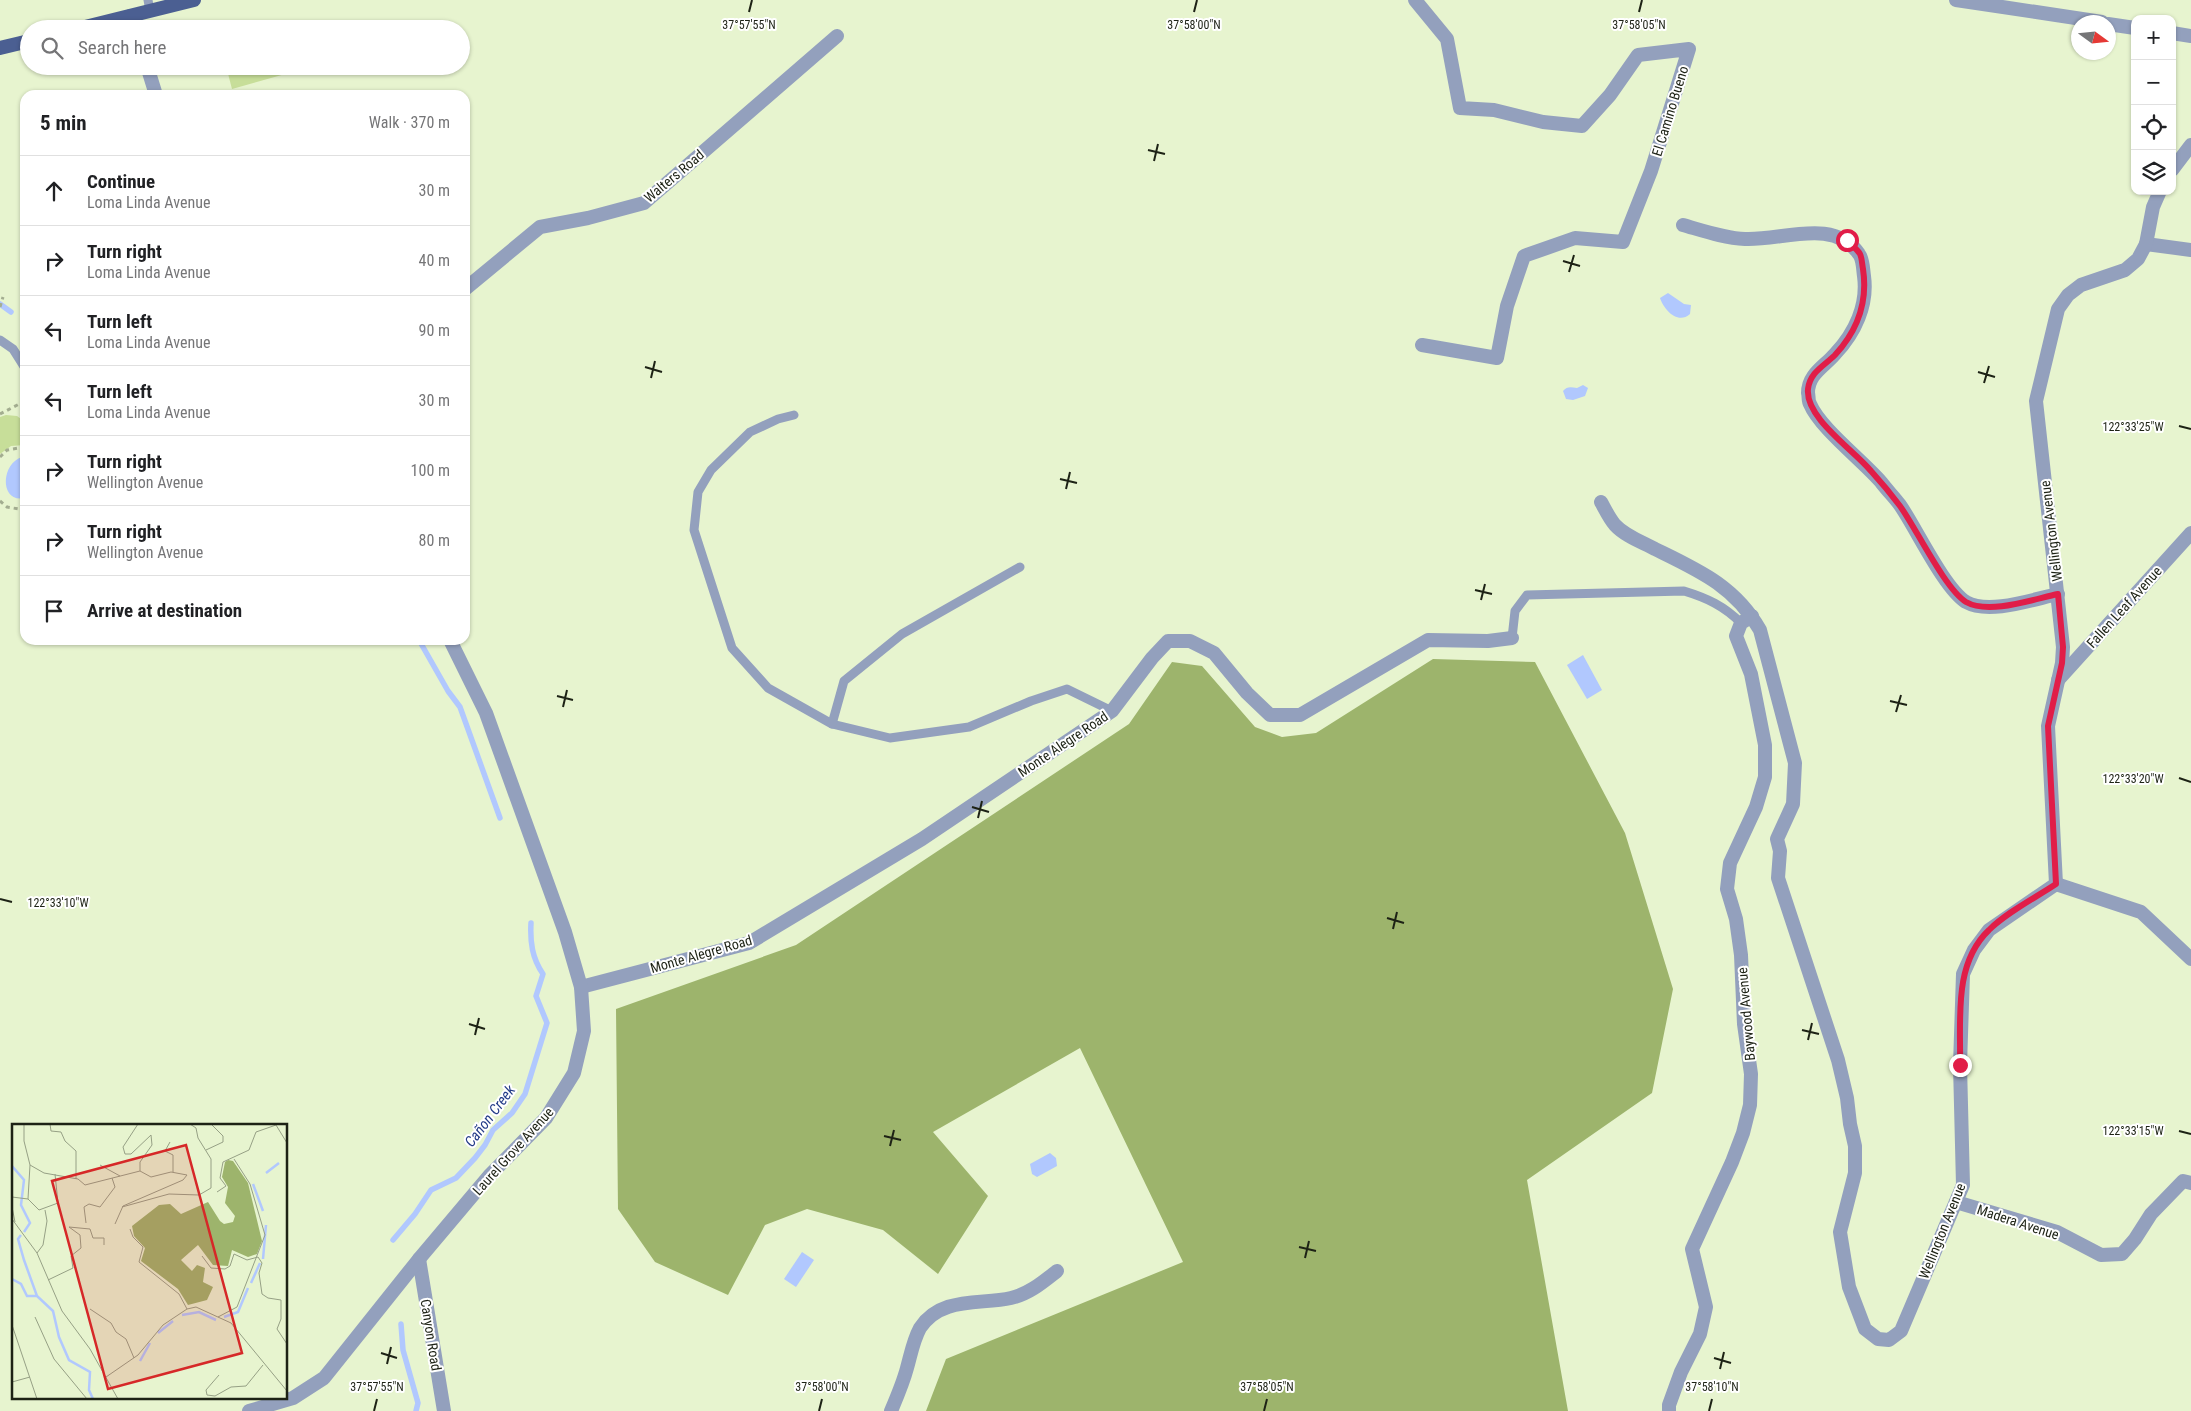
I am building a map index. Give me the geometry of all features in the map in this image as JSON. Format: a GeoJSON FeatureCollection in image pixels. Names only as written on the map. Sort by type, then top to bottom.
{"type":"FeatureCollection","features":[{"type":"Feature","properties":{"kind":"main road"},"geometry":{"type":"LineString","coordinates":[[135,20],[149,6],[194,0]]}},
{"type":"Feature","properties":{"kind":"main road"},"geometry":{"type":"LineString","coordinates":[[0,48],[20,43]]}},
{"type":"Feature","properties":{"kind":"street","name":"El Camino Bueno"},"geometry":{"type":"LineString","coordinates":[[1415,0],[1447,39],[1460,108],[1494,110],[1544,122],[1582,126],[1610,95],[1638,55],[1689,49],[1651,171],[1623,242],[1575,238],[1524,256],[1507,306],[1497,358],[1422,345]]}},
{"type":"Feature","properties":{"kind":"street"},"geometry":{"type":"LineString","coordinates":[[1956,0],[2071,17]]}},
{"type":"Feature","properties":{"kind":"street"},"geometry":{"type":"LineString","coordinates":[[2116,25],[2131,27]]}},
{"type":"Feature","properties":{"kind":"street"},"geometry":{"type":"LineString","coordinates":[[2176,34],[2191,36]]}},
{"type":"Feature","properties":{"kind":"street","name":"Walters Road"},"geometry":{"type":"LineString","coordinates":[[470,285],[540,227],[644,203],[837,36]]}},
{"type":"Feature","properties":{"kind":"street"},"geometry":{"type":"LineString","coordinates":[[150,75],[154,90]]}},
{"type":"Feature","properties":{"kind":"street"},"geometry":{"type":"LineString","coordinates":[[2176,165],[2191,145]]}},
{"type":"Feature","properties":{"kind":"street","name":"Wellington Avenue"},"geometry":{"type":"LineString","coordinates":[[1601,502],[1615,525],[1627,534],[1705,574],[1730,592],[1747,620],[1760,630],[1795,763],[1793,804],[1777,840],[1780,850],[1778,878],[1838,1060],[1855,1146],[1854,1173],[1840,1232],[1849,1287],[1865,1329],[1878,1339],[1890,1340],[1902,1331],[1963,1185],[1960,1065],[1963,974],[1974,950],[1989,930],[2056,884],[2048,726],[2063,647],[2036,401],[2058,309],[2068,295],[2081,285],[2125,270],[2138,260],[2146,244],[2153,206],[2158,195]]}},
{"type":"Feature","properties":{"kind":"street"},"geometry":{"type":"LineString","coordinates":[[1683,226],[1728,238],[1748,240],[1814,233],[1847,240],[1861,255],[1865,285],[1863,304],[1856,327],[1846,343],[1814,374],[1808,390],[1809,403],[1826,427],[1866,465],[1900,506],[1952,588],[1966,602],[1986,607],[2008,605],[2058,594]]}},
{"type":"Feature","properties":{"kind":"street"},"geometry":{"type":"LineString","coordinates":[[2146,244],[2191,250]]}},
{"type":"Feature","properties":{"kind":"street","name":"Fallen Leaf Avenue"},"geometry":{"type":"LineString","coordinates":[[2058,681],[2191,533]]}},
{"type":"Feature","properties":{"kind":"street","name":"Baywood Avenue"},"geometry":{"type":"LineString","coordinates":[[1669,1411],[1669,1405],[1681,1372],[1700,1334],[1706,1307],[1692,1249],[1732,1162],[1743,1133],[1750,1105],[1751,1074],[1744,1024],[1741,955],[1736,919],[1727,889],[1730,863],[1756,807],[1765,777],[1765,745],[1751,674],[1736,636],[1747,620]]}},
{"type":"Feature","properties":{"kind":"street","name":"Monte Alegre Road"},"geometry":{"type":"LineString","coordinates":[[581,987],[749,943],[922,839],[1112,711],[1152,658],[1168,641],[1190,641],[1214,653],[1247,693],[1270,716],[1300,715],[1428,640],[1488,641],[1512,638]]}},
{"type":"Feature","properties":{"kind":"street","name":"Laurel Grove Avenue"},"geometry":{"type":"LineString","coordinates":[[249,1411],[292,1398],[324,1378],[419,1259],[489,1176],[546,1118],[574,1073],[584,1031],[581,987],[565,932],[486,713],[452,645]]}},
{"type":"Feature","properties":{"kind":"street"},"geometry":{"type":"LineString","coordinates":[[2056,884],[2141,912],[2191,959]]}},
{"type":"Feature","properties":{"kind":"street","name":"Madera Avenue"},"geometry":{"type":"LineString","coordinates":[[1956,1202],[2057,1232],[2101,1255],[2122,1254],[2135,1239],[2151,1214],[2183,1181],[2191,1183]]}},
{"type":"Feature","properties":{"kind":"street","name":"Canyon Road"},"geometry":{"type":"LineString","coordinates":[[419,1259],[444,1411]]}},
{"type":"Feature","properties":{"kind":"street"},"geometry":{"type":"LineString","coordinates":[[891,1411],[907,1369],[912,1347],[921,1327],[934,1314],[962,1303],[1010,1298],[1024,1294],[1057,1271]]}},
{"type":"Feature","properties":{"kind":"lane"},"geometry":{"type":"LineString","coordinates":[[0,340],[13,348],[20,360]]}},
{"type":"Feature","properties":{"kind":"lane"},"geometry":{"type":"LineString","coordinates":[[794,415],[778,419],[750,432],[712,470],[698,492],[694,530],[732,648],[768,688],[832,724],[890,738],[969,727],[1031,701],[1067,689],[1112,711]]}},
{"type":"Feature","properties":{"kind":"lane"},"geometry":{"type":"LineString","coordinates":[[832,724],[844,682],[902,634],[1020,567]]}},
{"type":"Feature","properties":{"kind":"lane"},"geometry":{"type":"LineString","coordinates":[[1512,638],[1515,612],[1527,595],[1684,591],[1705,597],[1747,620]]}},
{"type":"Feature","properties":{"kind":"path"},"geometry":{"type":"LineString","coordinates":[[0,307],[3,297]]}},
{"type":"Feature","properties":{"kind":"path"},"geometry":{"type":"LineString","coordinates":[[0,414],[20,404]]}},
{"type":"Feature","properties":{"kind":"path"},"geometry":{"type":"LineString","coordinates":[[0,457],[7,450],[20,448]]}},
{"type":"Feature","properties":{"kind":"path"},"geometry":{"type":"LineString","coordinates":[[0,501],[7,507],[20,509]]}},
{"type":"Feature","properties":{"kind":"green space"},"geometry":{"type":"Polygon","coordinates":[[[228,75],[282,75],[232,89],[228,75]]]}},
{"type":"Feature","properties":{"kind":"green space"},"geometry":{"type":"Polygon","coordinates":[[[6,415],[17,416],[20,418],[20,445],[11,446],[0,454],[0,417],[6,415]]]}},
{"type":"Feature","properties":{"kind":"green space"},"geometry":{"type":"Polygon","coordinates":[[[1433,659],[1535,662],[1625,833],[1673,989],[1652,1093],[1527,1180],[1568,1411],[926,1411],[946,1359],[1183,1262],[1080,1048],[933,1132],[988,1196],[938,1274],[883,1230],[807,1209],[765,1225],[728,1295],[655,1262],[618,1209],[616,1009],[796,945],[1129,724],[1172,662],[1202,666],[1255,727],[1282,737],[1316,733],[1433,659]]]}},
{"type":"Feature","properties":{"kind":"water"},"geometry":{"type":"Polygon","coordinates":[[[1668,293],[1684,304],[1691,305],[1690,314],[1681,318],[1672,315],[1660,298],[1668,293]]]}},
{"type":"Feature","properties":{"kind":"water"},"geometry":{"type":"Polygon","coordinates":[[[1583,385],[1588,388],[1585,396],[1573,400],[1566,399],[1563,391],[1566,388],[1577,388],[1583,385]]]}},
{"type":"Feature","properties":{"kind":"water"},"geometry":{"type":"Polygon","coordinates":[[[20,458],[20,498],[11,495],[7,490],[7,475],[15,461],[20,458]]]}},
{"type":"Feature","properties":{"kind":"water"},"geometry":{"type":"Polygon","coordinates":[[[1583,655],[1602,690],[1587,699],[1567,665],[1583,655]]]}},
{"type":"Feature","properties":{"kind":"water"},"geometry":{"type":"Polygon","coordinates":[[[1050,1153],[1056,1158],[1057,1166],[1037,1177],[1032,1174],[1030,1164],[1050,1153]]]}},
{"type":"Feature","properties":{"kind":"water"},"geometry":{"type":"Polygon","coordinates":[[[802,1252],[814,1260],[796,1287],[784,1279],[802,1252]]]}},
{"type":"Feature","properties":{"kind":"waterway","name":"Cañon Creek"},"geometry":{"type":"LineString","coordinates":[[0,304],[11,312]]}},
{"type":"Feature","properties":{"kind":"waterway","name":"Cañon Creek"},"geometry":{"type":"LineString","coordinates":[[422,645],[448,691],[460,707],[500,818]]}},
{"type":"Feature","properties":{"kind":"waterway","name":"Cañon Creek"},"geometry":{"type":"LineString","coordinates":[[393,1240],[415,1214],[431,1190],[456,1178],[475,1158],[493,1130],[512,1113],[525,1094],[547,1023],[536,996],[543,974],[536,962],[533,950],[531,923]]}},
{"type":"Feature","properties":{"kind":"waterway","name":"Cañon Creek"},"geometry":{"type":"LineString","coordinates":[[401,1324],[403,1350],[418,1403],[416,1411]]}},
{"type":"Feature","properties":{"kind":"route"},"geometry":{"type":"LineString","coordinates":[[1847,240],[1861,255],[1865,285],[1863,304],[1856,327],[1846,343],[1814,374],[1808,390],[1809,403],[1826,427],[1866,465],[1900,506],[1952,588],[1966,602],[1986,607],[2008,605],[2058,594],[2063,647],[2062,663],[2048,726],[2056,884],[1989,930],[1974,950],[1963,974],[1960,1065]]}}]}
